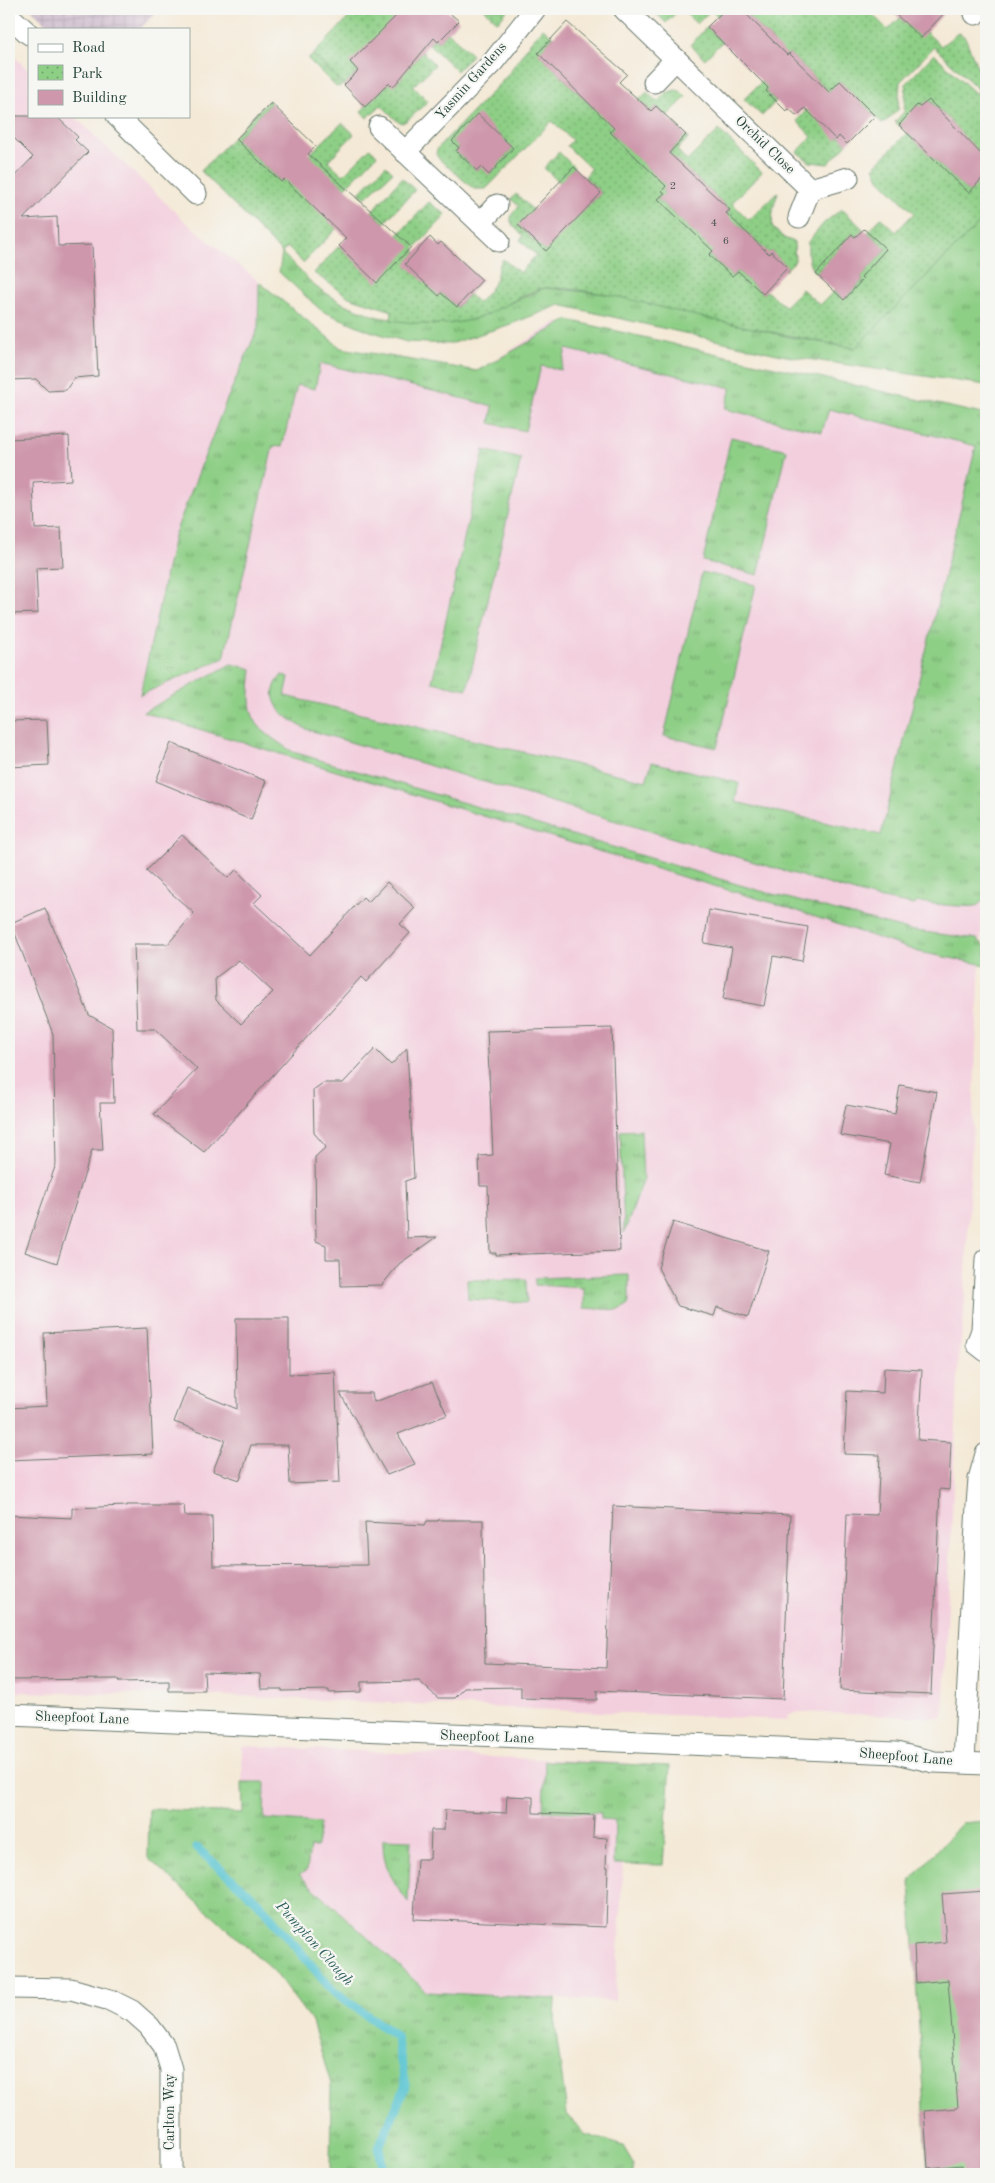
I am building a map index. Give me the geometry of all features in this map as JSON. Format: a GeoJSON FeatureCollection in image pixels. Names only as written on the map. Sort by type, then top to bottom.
{"type":"FeatureCollection","features":[{"type":"Feature","properties":{"kind":"street","name":"Yasmin Gardens"},"geometry":{"type":"LineString","coordinates":[[405,152],[493,62],[535,9]]}},
{"type":"Feature","properties":{"kind":"street"},"geometry":{"type":"LineString","coordinates":[[624,9],[676,60],[654,82]]}},
{"type":"Feature","properties":{"kind":"street"},"geometry":{"type":"LineString","coordinates":[[9,16],[28,33]]}},
{"type":"Feature","properties":{"kind":"street","name":"Orchid Close"},"geometry":{"type":"LineString","coordinates":[[676,60],[810,189]]}},
{"type":"Feature","properties":{"kind":"street"},"geometry":{"type":"LineString","coordinates":[[119,118],[196,194]]}},
{"type":"Feature","properties":{"kind":"street"},"geometry":{"type":"LineString","coordinates":[[379,127],[498,241]]}},
{"type":"Feature","properties":{"kind":"street"},"geometry":{"type":"LineString","coordinates":[[799,217],[810,189],[848,178]]}},
{"type":"Feature","properties":{"kind":"street"},"geometry":{"type":"LineString","coordinates":[[480,223],[497,204]]}},
{"type":"Feature","properties":{"kind":"street"},"geometry":{"type":"LineString","coordinates":[[986,1259],[982,1330],[977,1344],[986,1351]]}},
{"type":"Feature","properties":{"kind":"street"},"geometry":{"type":"LineString","coordinates":[[964,1762],[977,1504],[979,1478],[986,1454]]}},
{"type":"Feature","properties":{"kind":"street","name":"Sheepfoot Lane"},"geometry":{"type":"LineString","coordinates":[[9,1715],[160,1720],[357,1732],[896,1753],[934,1762],[986,1764]]}},
{"type":"Feature","properties":{"kind":"street","name":"Carlton Way"},"geometry":{"type":"LineString","coordinates":[[9,1988],[71,1989],[110,2000],[132,2011],[149,2026],[164,2046],[170,2069],[171,2174]]}},
{"type":"Feature","properties":{"kind":"shaded area"},"geometry":{"type":"Polygon","coordinates":[[[31,9],[159,9],[141,28],[52,28],[31,9]]]}},
{"type":"Feature","properties":{"kind":"shaded area"},"geometry":{"type":"Polygon","coordinates":[[[9,51],[28,70],[28,118],[76,118],[188,224],[341,348],[477,371],[557,322],[986,421],[986,825],[964,1317],[959,1353],[943,1718],[799,1712],[789,1714],[787,1720],[204,1695],[9,1692],[9,51]]]}},
{"type":"Feature","properties":{"kind":"shaded area"},"geometry":{"type":"Polygon","coordinates":[[[242,1746],[629,1763],[615,2001],[427,1992],[248,1828],[243,1813],[242,1746]]]}},
{"type":"Feature","properties":{"kind":"green space"},"geometry":{"type":"Polygon","coordinates":[[[357,9],[409,9],[400,19],[419,48],[435,65],[413,86],[428,101],[408,120],[402,123],[397,121],[381,105],[367,118],[361,111],[389,83],[393,86],[403,77],[400,74],[350,62],[358,71],[344,85],[313,55],[357,9]]]}},
{"type":"Feature","properties":{"kind":"green space"},"geometry":{"type":"Polygon","coordinates":[[[484,9],[508,9],[498,22],[484,9]]]}},
{"type":"Feature","properties":{"kind":"green space"},"geometry":{"type":"Polygon","coordinates":[[[652,9],[680,9],[666,23],[652,9]]]}},
{"type":"Feature","properties":{"kind":"green space"},"geometry":{"type":"Polygon","coordinates":[[[681,9],[725,9],[718,16],[711,10],[697,24],[681,9]]]}},
{"type":"Feature","properties":{"kind":"green space"},"geometry":{"type":"Polygon","coordinates":[[[741,9],[786,9],[794,16],[798,12],[794,9],[872,9],[870,12],[888,30],[900,18],[926,32],[941,46],[958,33],[965,37],[978,69],[986,78],[986,159],[976,149],[946,127],[951,121],[929,100],[921,108],[917,105],[911,118],[901,128],[895,122],[904,112],[906,84],[934,54],[976,94],[979,90],[934,47],[900,82],[898,110],[883,124],[839,81],[814,107],[836,139],[839,136],[847,144],[828,164],[810,162],[797,152],[812,137],[797,121],[825,88],[789,53],[774,68],[750,68],[775,43],[741,9]]]}},
{"type":"Feature","properties":{"kind":"green space"},"geometry":{"type":"Polygon","coordinates":[[[707,27],[722,42],[705,59],[690,45],[707,27]]]}},
{"type":"Feature","properties":{"kind":"green space"},"geometry":{"type":"Polygon","coordinates":[[[543,28],[553,37],[538,53],[593,108],[597,104],[618,124],[610,132],[652,171],[686,135],[689,138],[677,150],[687,161],[719,130],[762,172],[732,203],[749,220],[778,192],[773,209],[772,227],[784,238],[794,242],[795,261],[785,271],[778,265],[771,251],[769,253],[739,225],[709,255],[732,276],[738,271],[763,294],[766,291],[785,306],[802,289],[820,305],[834,291],[844,300],[863,280],[861,277],[886,249],[868,232],[881,218],[896,232],[914,213],[879,179],[874,167],[907,133],[968,192],[986,174],[986,216],[855,348],[688,314],[600,293],[564,289],[540,289],[488,314],[463,322],[428,324],[391,320],[392,311],[349,297],[314,273],[339,246],[377,282],[398,235],[429,202],[446,215],[414,249],[439,295],[441,293],[457,307],[469,294],[478,303],[496,279],[503,259],[520,273],[536,255],[520,240],[523,236],[511,222],[512,215],[519,206],[511,199],[516,194],[533,210],[519,226],[545,251],[601,193],[585,177],[591,169],[567,146],[572,140],[552,121],[486,189],[474,189],[439,159],[436,154],[437,149],[506,77],[543,28]],[[478,115],[456,152],[477,171],[481,167],[489,174],[513,148],[478,115]],[[687,170],[678,180],[675,177],[662,190],[665,193],[658,200],[680,219],[721,219],[730,210],[687,170]]]}},
{"type":"Feature","properties":{"kind":"green space"},"geometry":{"type":"Polygon","coordinates":[[[448,32],[472,55],[457,71],[429,44],[434,39],[438,42],[448,32]]]}},
{"type":"Feature","properties":{"kind":"green space"},"geometry":{"type":"Polygon","coordinates":[[[313,55],[344,85],[336,87],[308,59],[313,55]]]}},
{"type":"Feature","properties":{"kind":"green space"},"geometry":{"type":"Polygon","coordinates":[[[762,81],[769,88],[766,92],[776,101],[762,116],[744,99],[762,81]]]}},
{"type":"Feature","properties":{"kind":"green space"},"geometry":{"type":"Polygon","coordinates":[[[675,90],[680,91],[686,97],[667,116],[656,106],[651,111],[639,100],[647,92],[657,102],[666,93],[675,90]]]}},
{"type":"Feature","properties":{"kind":"green space"},"geometry":{"type":"Polygon","coordinates":[[[269,100],[271,103],[236,139],[281,182],[342,123],[354,134],[328,161],[343,175],[370,148],[377,155],[344,189],[337,228],[303,263],[287,247],[282,253],[201,171],[269,100]]]}},
{"type":"Feature","properties":{"kind":"green space"},"geometry":{"type":"Polygon","coordinates":[[[559,152],[574,167],[560,183],[544,168],[559,152]]]}},
{"type":"Feature","properties":{"kind":"green space"},"geometry":{"type":"Polygon","coordinates":[[[386,165],[393,172],[365,198],[359,193],[386,165]]]}},
{"type":"Feature","properties":{"kind":"green space"},"geometry":{"type":"Polygon","coordinates":[[[402,178],[415,190],[384,223],[372,211],[402,178]]]}},
{"type":"Feature","properties":{"kind":"green space"},"geometry":{"type":"Polygon","coordinates":[[[842,209],[863,229],[855,237],[851,234],[841,245],[844,249],[825,263],[816,274],[813,271],[808,255],[808,242],[824,223],[842,209]]]}},
{"type":"Feature","properties":{"kind":"green space"},"geometry":{"type":"Polygon","coordinates":[[[986,216],[986,385],[786,356],[560,305],[511,324],[450,344],[407,342],[370,331],[322,311],[279,272],[282,253],[316,287],[344,304],[378,317],[433,325],[488,313],[544,288],[610,294],[790,337],[855,348],[986,216]]]}},
{"type":"Feature","properties":{"kind":"green space"},"geometry":{"type":"Polygon","coordinates":[[[259,282],[341,348],[477,371],[568,320],[986,415],[986,897],[978,905],[968,906],[918,902],[914,905],[872,897],[306,729],[283,714],[274,700],[276,684],[282,675],[289,677],[285,696],[646,781],[652,762],[739,783],[735,802],[881,835],[976,446],[829,409],[822,432],[725,409],[731,388],[566,349],[561,370],[541,366],[525,431],[490,423],[493,406],[320,363],[315,389],[297,385],[282,447],[273,446],[224,658],[140,695],[174,536],[225,404],[258,328],[259,282]]]}},
{"type":"Feature","properties":{"kind":"green space"},"geometry":{"type":"Polygon","coordinates":[[[731,437],[787,450],[758,575],[703,561],[731,437]]]}},
{"type":"Feature","properties":{"kind":"green space"},"geometry":{"type":"Polygon","coordinates":[[[484,450],[521,459],[467,689],[432,682],[484,450]]]}},
{"type":"Feature","properties":{"kind":"green space"},"geometry":{"type":"Polygon","coordinates":[[[702,572],[756,585],[717,748],[664,736],[702,572]]]}},
{"type":"Feature","properties":{"kind":"green space"},"geometry":{"type":"Polygon","coordinates":[[[231,664],[252,669],[250,700],[251,711],[255,720],[268,735],[293,752],[757,890],[908,930],[977,939],[986,947],[986,965],[919,952],[780,905],[143,712],[231,664]]]}},
{"type":"Feature","properties":{"kind":"green space"},"geometry":{"type":"Polygon","coordinates":[[[641,1130],[643,1181],[624,1233],[620,1131],[641,1130]]]}},
{"type":"Feature","properties":{"kind":"green space"},"geometry":{"type":"Polygon","coordinates":[[[629,1275],[628,1305],[619,1310],[584,1308],[584,1288],[535,1285],[535,1278],[629,1275]]]}},
{"type":"Feature","properties":{"kind":"green space"},"geometry":{"type":"Polygon","coordinates":[[[526,1279],[527,1303],[468,1299],[467,1280],[526,1279]]]}},
{"type":"Feature","properties":{"kind":"green space"},"geometry":{"type":"Polygon","coordinates":[[[545,1761],[670,1766],[663,1865],[614,1864],[615,1820],[601,1819],[601,1813],[543,1811],[545,1761]]]}},
{"type":"Feature","properties":{"kind":"green space"},"geometry":{"type":"Polygon","coordinates":[[[242,1782],[265,1782],[264,1819],[320,1823],[317,1847],[310,1847],[307,1870],[299,1875],[427,1992],[556,1999],[555,2025],[567,2114],[584,2134],[623,2146],[633,2163],[633,2174],[330,2174],[331,2084],[312,2022],[274,1971],[148,1858],[149,1809],[243,1813],[242,1782]]]}},
{"type":"Feature","properties":{"kind":"green space"},"geometry":{"type":"Polygon","coordinates":[[[986,1821],[986,2174],[928,2174],[910,1881],[962,1823],[986,1821]]]}},
{"type":"Feature","properties":{"kind":"green space"},"geometry":{"type":"Polygon","coordinates":[[[383,1839],[411,1840],[408,1902],[390,1873],[384,1857],[383,1839]]]}},
{"type":"Feature","properties":{"kind":"building"},"geometry":{"type":"Polygon","coordinates":[[[403,9],[445,9],[459,21],[438,42],[434,38],[393,87],[389,83],[365,107],[344,85],[358,71],[350,62],[403,9]]]}},
{"type":"Feature","properties":{"kind":"building"},"geometry":{"type":"Polygon","coordinates":[[[725,9],[741,9],[787,55],[789,53],[829,92],[840,81],[875,116],[847,144],[839,136],[836,140],[805,108],[797,116],[789,109],[786,111],[766,91],[768,88],[707,27],[725,9]]]}},
{"type":"Feature","properties":{"kind":"building"},"geometry":{"type":"Polygon","coordinates":[[[890,9],[948,9],[921,38],[890,9]]]}},
{"type":"Feature","properties":{"kind":"building"},"geometry":{"type":"Polygon","coordinates":[[[567,22],[627,74],[619,82],[651,111],[656,106],[686,135],[669,153],[730,210],[726,213],[769,254],[771,251],[788,267],[763,294],[738,271],[732,276],[709,255],[713,251],[658,199],[665,193],[662,191],[666,186],[610,132],[614,128],[538,53],[567,22]]]}},
{"type":"Feature","properties":{"kind":"building"},"geometry":{"type":"Polygon","coordinates":[[[929,100],[986,159],[986,174],[969,193],[899,125],[917,105],[920,107],[929,100]]]}},
{"type":"Feature","properties":{"kind":"building"},"geometry":{"type":"Polygon","coordinates":[[[271,103],[316,146],[308,154],[411,247],[377,283],[339,246],[346,238],[284,179],[281,182],[236,139],[271,103]]]}},
{"type":"Feature","properties":{"kind":"building"},"geometry":{"type":"Polygon","coordinates":[[[478,114],[513,148],[489,175],[481,167],[477,171],[456,151],[459,148],[452,141],[478,114]]]}},
{"type":"Feature","properties":{"kind":"building"},"geometry":{"type":"Polygon","coordinates":[[[9,116],[58,118],[78,137],[75,140],[88,152],[23,219],[57,217],[58,246],[92,245],[98,376],[74,378],[66,390],[48,391],[36,379],[9,380],[9,182],[33,157],[9,133],[9,116]]]}},
{"type":"Feature","properties":{"kind":"building"},"geometry":{"type":"Polygon","coordinates":[[[574,167],[601,193],[546,251],[518,225],[574,167]]]}},
{"type":"Feature","properties":{"kind":"building"},"geometry":{"type":"Polygon","coordinates":[[[864,229],[886,249],[844,300],[816,274],[852,234],[855,237],[864,229]]]}},
{"type":"Feature","properties":{"kind":"building"},"geometry":{"type":"Polygon","coordinates":[[[430,237],[438,245],[441,242],[482,280],[457,307],[441,293],[439,296],[405,264],[430,237]]]}},
{"type":"Feature","properties":{"kind":"building"},"geometry":{"type":"Polygon","coordinates":[[[69,436],[71,480],[33,482],[35,529],[61,528],[63,567],[36,568],[38,613],[9,614],[9,439],[69,436]]]}},
{"type":"Feature","properties":{"kind":"building"},"geometry":{"type":"Polygon","coordinates":[[[47,720],[49,765],[9,767],[9,721],[47,720]]]}},
{"type":"Feature","properties":{"kind":"building"},"geometry":{"type":"Polygon","coordinates":[[[171,743],[266,781],[251,820],[156,781],[171,743]]]}},
{"type":"Feature","properties":{"kind":"building"},"geometry":{"type":"Polygon","coordinates":[[[182,835],[228,878],[236,870],[262,895],[254,903],[310,955],[363,897],[368,902],[387,882],[415,908],[400,924],[410,933],[366,982],[361,977],[204,1152],[154,1114],[197,1069],[155,1029],[137,1029],[134,944],[168,944],[194,913],[146,871],[182,835]],[[239,960],[215,978],[216,1000],[241,1024],[273,992],[239,960]]]}},
{"type":"Feature","properties":{"kind":"building"},"geometry":{"type":"Polygon","coordinates":[[[45,908],[89,1015],[112,1028],[114,1103],[100,1103],[103,1150],[92,1150],[57,1263],[25,1252],[56,1164],[53,1034],[11,923],[45,908]]]}},
{"type":"Feature","properties":{"kind":"building"},"geometry":{"type":"Polygon","coordinates":[[[709,910],[808,927],[802,961],[773,956],[764,1006],[723,999],[732,948],[704,943],[709,910]]]}},
{"type":"Feature","properties":{"kind":"building"},"geometry":{"type":"Polygon","coordinates":[[[612,1028],[620,1251],[496,1255],[496,1253],[490,1253],[488,1186],[480,1186],[479,1156],[493,1155],[487,1031],[612,1028]]]}},
{"type":"Feature","properties":{"kind":"building"},"geometry":{"type":"Polygon","coordinates":[[[407,1048],[414,1178],[405,1181],[407,1238],[437,1237],[399,1264],[382,1285],[341,1286],[340,1259],[326,1259],[326,1245],[316,1241],[315,1157],[326,1147],[314,1133],[313,1090],[323,1083],[343,1083],[375,1049],[391,1065],[407,1048]]]}},
{"type":"Feature","properties":{"kind":"building"},"geometry":{"type":"Polygon","coordinates":[[[900,1085],[937,1092],[920,1182],[884,1175],[890,1144],[840,1135],[846,1105],[895,1114],[900,1085]]]}},
{"type":"Feature","properties":{"kind":"building"},"geometry":{"type":"Polygon","coordinates":[[[673,1222],[769,1251],[748,1317],[717,1307],[714,1316],[678,1306],[658,1268],[673,1222]]]}},
{"type":"Feature","properties":{"kind":"building"},"geometry":{"type":"Polygon","coordinates":[[[236,1318],[289,1318],[289,1374],[335,1372],[340,1482],[290,1484],[288,1445],[251,1445],[240,1480],[213,1471],[225,1440],[174,1422],[187,1388],[237,1409],[236,1318]]]}},
{"type":"Feature","properties":{"kind":"building"},"geometry":{"type":"Polygon","coordinates":[[[147,1328],[153,1454],[9,1460],[9,1408],[47,1406],[44,1333],[147,1328]]]}},
{"type":"Feature","properties":{"kind":"building"},"geometry":{"type":"Polygon","coordinates":[[[884,1368],[922,1370],[918,1440],[951,1442],[949,1490],[940,1489],[931,1694],[840,1690],[847,1514],[877,1515],[880,1455],[844,1454],[847,1391],[883,1393],[884,1368]]]}},
{"type":"Feature","properties":{"kind":"building"},"geometry":{"type":"Polygon","coordinates":[[[432,1382],[447,1415],[398,1434],[415,1464],[387,1475],[340,1393],[372,1393],[374,1402],[432,1382]]]}},
{"type":"Feature","properties":{"kind":"building"},"geometry":{"type":"Polygon","coordinates":[[[127,1505],[184,1505],[185,1516],[212,1516],[213,1566],[367,1565],[365,1522],[425,1525],[427,1521],[438,1520],[483,1520],[485,1663],[606,1668],[613,1506],[790,1515],[783,1699],[597,1691],[597,1700],[521,1698],[521,1687],[465,1688],[455,1698],[438,1698],[419,1681],[361,1682],[361,1692],[329,1693],[329,1690],[282,1691],[282,1689],[261,1689],[260,1674],[204,1672],[205,1691],[169,1691],[169,1681],[119,1682],[118,1679],[9,1680],[9,1515],[72,1518],[72,1508],[127,1505]]]}},
{"type":"Feature","properties":{"kind":"building"},"geometry":{"type":"Polygon","coordinates":[[[507,1796],[533,1797],[533,1813],[594,1815],[593,1837],[607,1838],[606,1927],[414,1919],[417,1859],[430,1859],[431,1830],[444,1830],[445,1810],[506,1813],[507,1796]]]}},
{"type":"Feature","properties":{"kind":"building"},"geometry":{"type":"Polygon","coordinates":[[[986,1891],[986,2174],[963,2174],[962,2165],[928,2168],[924,2111],[958,2108],[948,1980],[916,1983],[914,1945],[946,1942],[942,1894],[986,1891]]]}},
{"type":"Feature","properties":{"kind":"waterway","name":"Pumpton Clough"},"geometry":{"type":"LineString","coordinates":[[197,1848],[258,1902],[334,1992],[396,2036],[406,2085],[379,2147],[384,2174]]}}]}
